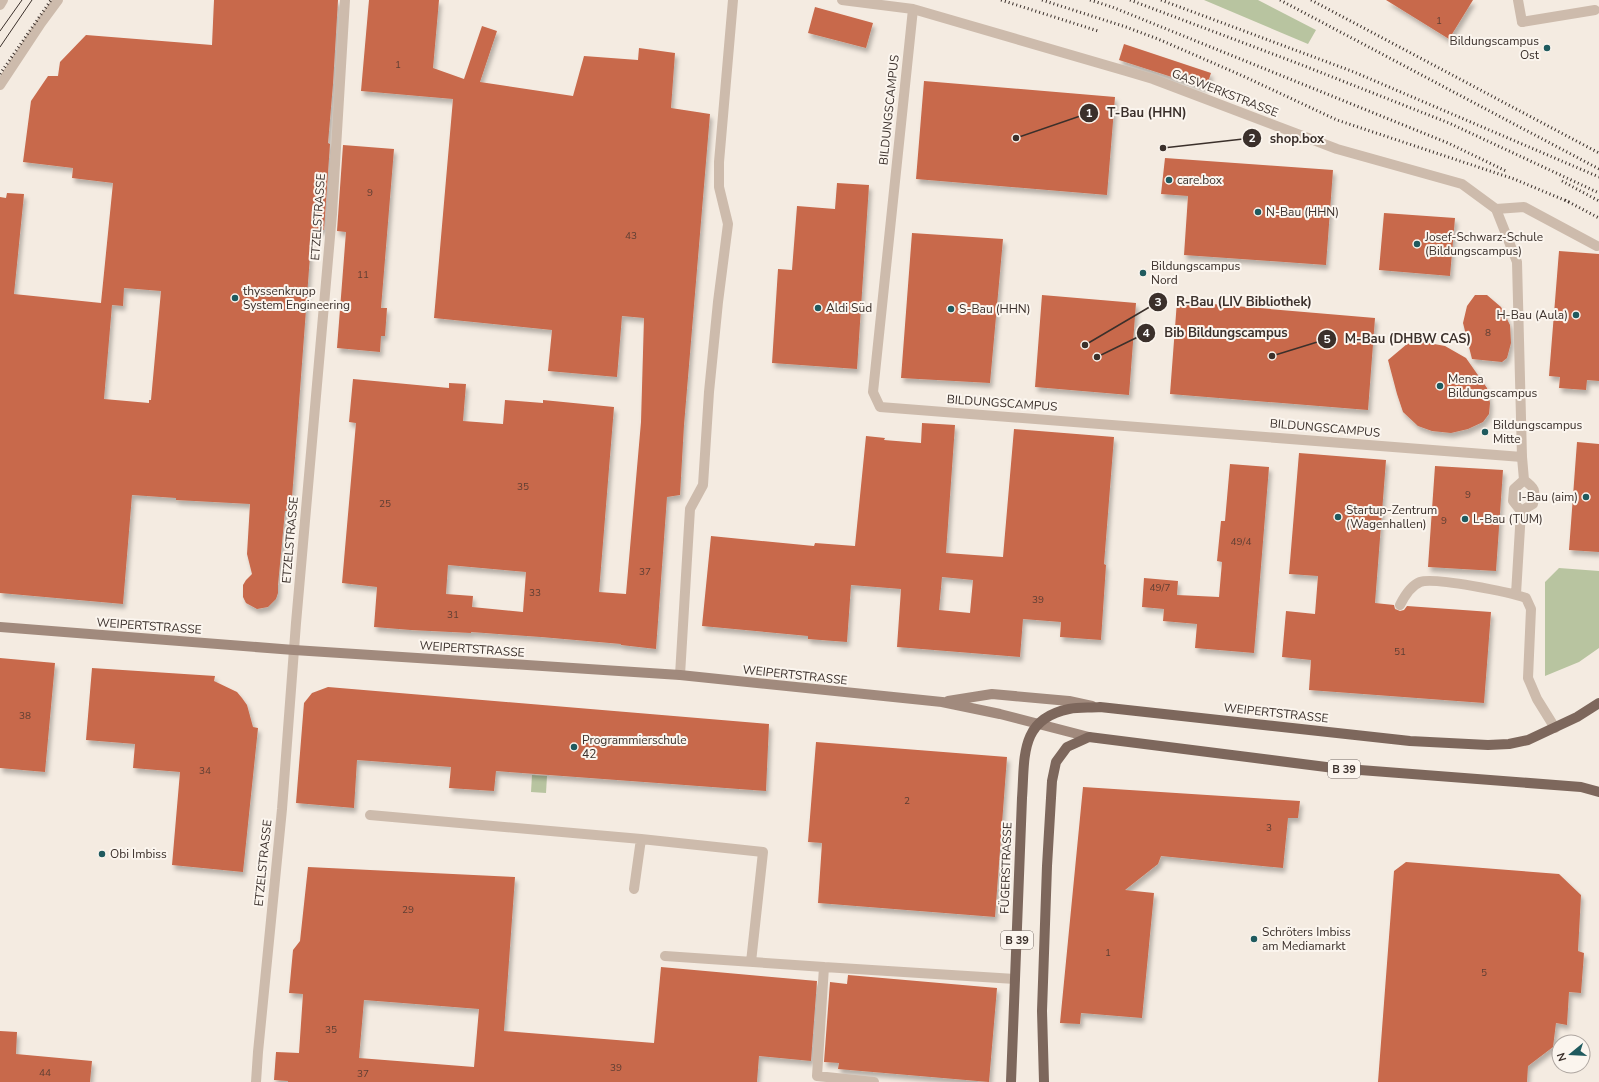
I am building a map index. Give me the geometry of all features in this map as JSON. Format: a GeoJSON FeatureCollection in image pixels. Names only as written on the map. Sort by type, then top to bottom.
{"type":"FeatureCollection","features":[{"type":"Feature","properties":{"kind":"main road","name":"WEIPERTSTRASSE"},"geometry":{"type":"LineString","coordinates":[[0,627],[294,650],[680,676],[942,702],[1000,714],[1089,737],[1334,768],[1581,788],[1599,792]]}},
{"type":"Feature","properties":{"kind":"main road","name":"WEIPERTSTRASSE"},"geometry":{"type":"LineString","coordinates":[[942,702],[992,694],[1069,701],[1100,707],[1410,741],[1488,745],[1509,744],[1528,740],[1577,717],[1599,703]]}},
{"type":"Feature","properties":{"kind":"main road"},"geometry":{"type":"LineString","coordinates":[[1037,724],[1052,715],[1069,709],[1100,707]]}},
{"type":"Feature","properties":{"kind":"main road","name":"FÜGERSTRASSE"},"geometry":{"type":"LineString","coordinates":[[1011,1082],[1022,798],[1028,738],[1037,724]]}},
{"type":"Feature","properties":{"kind":"main road","name":"B 39"},"geometry":{"type":"LineString","coordinates":[[1044,1082],[1042,1011],[1047,866],[1052,781],[1056,762],[1067,747],[1089,737]]}},
{"type":"Feature","properties":{"kind":"street"},"geometry":{"type":"LineString","coordinates":[[0,5],[3,0]]}},
{"type":"Feature","properties":{"kind":"street"},"geometry":{"type":"LineString","coordinates":[[0,85],[58,0]]}},
{"type":"Feature","properties":{"kind":"street","name":"ETZELSTRASSE"},"geometry":{"type":"LineString","coordinates":[[256,1082],[282,809],[294,650],[332,214],[345,0]]}},
{"type":"Feature","properties":{"kind":"street"},"geometry":{"type":"LineString","coordinates":[[680,676],[690,510],[703,485],[709,385],[728,224],[719,187],[733,0]]}},
{"type":"Feature","properties":{"kind":"street","name":"GASWERKSTRASSE"},"geometry":{"type":"LineString","coordinates":[[842,0],[913,9],[1152,79],[1337,149],[1462,184],[1496,209]]}},
{"type":"Feature","properties":{"kind":"street"},"geometry":{"type":"LineString","coordinates":[[1518,0],[1522,22],[1595,10]]}},
{"type":"Feature","properties":{"kind":"street","name":"BILDUNGSCAMPUS"},"geometry":{"type":"LineString","coordinates":[[913,9],[873,392],[880,407],[1522,457]]}},
{"type":"Feature","properties":{"kind":"street"},"geometry":{"type":"LineString","coordinates":[[1521,511],[1533,504],[1535,493],[1532,486],[1524,480],[1522,457],[1517,262],[1496,209],[1524,207],[1597,246]]}},
{"type":"Feature","properties":{"kind":"street"},"geometry":{"type":"LineString","coordinates":[[1516,594],[1521,511],[1513,502],[1514,489],[1524,480]]}},
{"type":"Feature","properties":{"kind":"street"},"geometry":{"type":"LineString","coordinates":[[1400,605],[1410,590],[1420,582],[1468,585],[1516,594],[1526,598],[1531,609],[1528,678],[1537,699],[1555,728]]}},
{"type":"Feature","properties":{"kind":"street"},"geometry":{"type":"LineString","coordinates":[[370,815],[641,839],[763,852],[751,962]]}},
{"type":"Feature","properties":{"kind":"street"},"geometry":{"type":"LineString","coordinates":[[634,889],[641,839]]}},
{"type":"Feature","properties":{"kind":"street"},"geometry":{"type":"LineString","coordinates":[[665,956],[1015,979]]}},
{"type":"Feature","properties":{"kind":"street"},"geometry":{"type":"LineString","coordinates":[[824,967],[817,1076],[874,1082]]}},
{"type":"Feature","properties":{"kind":"green space"},"geometry":{"type":"Polygon","coordinates":[[[1204,0],[1258,0],[1316,30],[1308,44],[1204,0]]]}},
{"type":"Feature","properties":{"kind":"green space"},"geometry":{"type":"Polygon","coordinates":[[[1559,568],[1599,571],[1599,648],[1579,662],[1545,676],[1545,582],[1559,568]]]}},
{"type":"Feature","properties":{"kind":"green space"},"geometry":{"type":"Polygon","coordinates":[[[532,775],[547,776],[546,793],[531,792],[532,775]]]}},
{"type":"Feature","properties":{"kind":"building","name":"thyssenkrupp System Engineering"},"geometry":{"type":"Polygon","coordinates":[[[214,0],[338,0],[328,143],[330,144],[324,230],[312,229],[291,511],[285,511],[278,593],[276,599],[268,607],[257,609],[246,603],[243,597],[243,585],[252,574],[247,554],[250,504],[176,500],[176,498],[132,495],[123,604],[0,593],[0,197],[6,198],[7,193],[24,194],[14,294],[101,303],[113,183],[72,178],[73,168],[23,162],[31,101],[48,76],[58,76],[60,62],[86,35],[212,45],[214,0]],[[124,288],[123,306],[112,305],[104,399],[149,403],[149,400],[151,400],[161,291],[124,288]]]}},
{"type":"Feature","properties":{"kind":"building"},"geometry":{"type":"Polygon","coordinates":[[[369,0],[439,0],[433,68],[464,79],[482,26],[497,31],[480,82],[573,96],[584,56],[638,60],[639,48],[675,53],[671,108],[710,114],[684,425],[680,495],[667,497],[656,649],[621,644],[541,637],[374,627],[377,587],[342,583],[356,423],[349,422],[353,379],[449,388],[449,383],[466,384],[463,421],[503,424],[505,400],[543,403],[543,400],[614,407],[599,592],[626,594],[641,422],[644,318],[622,316],[617,377],[548,371],[552,330],[434,318],[453,99],[361,91],[369,0]],[[448,565],[446,594],[473,596],[472,607],[523,612],[526,572],[448,565]]]}},
{"type":"Feature","properties":{"kind":"building"},"geometry":{"type":"Polygon","coordinates":[[[1386,0],[1473,0],[1449,39],[1386,0]]]}},
{"type":"Feature","properties":{"kind":"building"},"geometry":{"type":"Polygon","coordinates":[[[815,7],[873,23],[866,48],[808,33],[815,7]]]}},
{"type":"Feature","properties":{"kind":"building"},"geometry":{"type":"Polygon","coordinates":[[[1124,44],[1211,73],[1206,88],[1119,60],[1124,44]]]}},
{"type":"Feature","properties":{"kind":"building"},"geometry":{"type":"Polygon","coordinates":[[[924,81],[1115,97],[1107,195],[916,179],[924,81]]]}},
{"type":"Feature","properties":{"kind":"building"},"geometry":{"type":"Polygon","coordinates":[[[343,145],[394,149],[381,308],[387,308],[385,336],[381,336],[380,352],[337,348],[346,232],[337,231],[343,145]]]}},
{"type":"Feature","properties":{"kind":"building","name":"N-Bau (HHN)"},"geometry":{"type":"Polygon","coordinates":[[[1165,158],[1333,170],[1326,265],[1184,255],[1188,196],[1161,194],[1165,158]]]}},
{"type":"Feature","properties":{"kind":"building","name":"Aldi Süd"},"geometry":{"type":"Polygon","coordinates":[[[837,183],[869,185],[857,369],[772,363],[778,269],[792,270],[797,206],[835,209],[837,183]]]}},
{"type":"Feature","properties":{"kind":"building","name":"Josef-Schwarz-Schule (Bildungscampus)"},"geometry":{"type":"Polygon","coordinates":[[[1384,213],[1455,218],[1450,276],[1379,270],[1384,213]]]}},
{"type":"Feature","properties":{"kind":"building","name":"S-Bau (HHN)"},"geometry":{"type":"Polygon","coordinates":[[[912,233],[1003,239],[990,383],[901,378],[912,233]]]}},
{"type":"Feature","properties":{"kind":"building","name":"H-Bau (Aula)"},"geometry":{"type":"Polygon","coordinates":[[[1559,251],[1599,254],[1599,381],[1587,380],[1586,390],[1559,388],[1560,377],[1549,376],[1559,251]]]}},
{"type":"Feature","properties":{"kind":"building"},"geometry":{"type":"Polygon","coordinates":[[[1042,295],[1136,303],[1129,395],[1035,387],[1042,295]]]}},
{"type":"Feature","properties":{"kind":"building"},"geometry":{"type":"Polygon","coordinates":[[[1475,295],[1487,295],[1501,307],[1510,325],[1511,343],[1507,358],[1502,362],[1472,359],[1463,323],[1467,306],[1475,295]]]}},
{"type":"Feature","properties":{"kind":"building"},"geometry":{"type":"Polygon","coordinates":[[[1177,301],[1375,318],[1368,410],[1170,394],[1177,301]]]}},
{"type":"Feature","properties":{"kind":"building","name":"Mensa Bildungscampus"},"geometry":{"type":"Polygon","coordinates":[[[1418,341],[1445,346],[1466,358],[1487,388],[1490,403],[1489,414],[1483,422],[1468,429],[1451,433],[1432,431],[1418,426],[1403,412],[1388,360],[1407,344],[1418,341]]]}},
{"type":"Feature","properties":{"kind":"building"},"geometry":{"type":"Polygon","coordinates":[[[922,423],[955,425],[946,553],[1003,557],[1014,429],[1114,437],[1104,564],[1106,565],[1101,640],[1060,637],[1061,622],[1023,619],[1020,657],[897,647],[901,589],[851,585],[847,642],[808,639],[808,636],[702,626],[711,536],[814,546],[815,543],[855,546],[866,436],[885,438],[884,440],[921,443],[922,423]],[[942,577],[939,610],[970,613],[973,580],[942,577]]]}},
{"type":"Feature","properties":{"kind":"building","name":"I-Bau (aim)"},"geometry":{"type":"Polygon","coordinates":[[[1577,442],[1599,444],[1599,552],[1569,550],[1577,442]]]}},
{"type":"Feature","properties":{"kind":"building"},"geometry":{"type":"Polygon","coordinates":[[[1299,453],[1386,460],[1375,603],[1394,605],[1395,609],[1400,611],[1404,610],[1407,606],[1491,612],[1484,703],[1309,690],[1311,660],[1282,657],[1286,611],[1315,614],[1318,576],[1289,574],[1299,453]]]}},
{"type":"Feature","properties":{"kind":"building"},"geometry":{"type":"Polygon","coordinates":[[[1230,464],[1269,467],[1254,653],[1195,648],[1197,624],[1163,621],[1164,609],[1142,607],[1144,578],[1178,581],[1177,595],[1219,597],[1222,562],[1217,561],[1221,521],[1225,521],[1230,464]]]}},
{"type":"Feature","properties":{"kind":"building","name":"L-Bau (TUM)"},"geometry":{"type":"Polygon","coordinates":[[[1435,466],[1503,470],[1496,571],[1428,567],[1435,466]]]}},
{"type":"Feature","properties":{"kind":"building"},"geometry":{"type":"Polygon","coordinates":[[[0,658],[55,663],[45,772],[0,768],[0,658]]]}},
{"type":"Feature","properties":{"kind":"building"},"geometry":{"type":"Polygon","coordinates":[[[92,668],[215,676],[214,681],[237,692],[242,698],[247,705],[253,727],[258,728],[243,872],[172,865],[180,772],[133,768],[135,744],[86,740],[92,668]]]}},
{"type":"Feature","properties":{"kind":"building","name":"Programmierschule 42"},"geometry":{"type":"Polygon","coordinates":[[[328,687],[769,724],[766,791],[496,771],[494,791],[449,788],[451,767],[357,760],[354,808],[296,803],[304,703],[312,693],[328,687]]]}},
{"type":"Feature","properties":{"kind":"building"},"geometry":{"type":"Polygon","coordinates":[[[816,742],[1007,757],[995,917],[818,903],[822,843],[808,842],[816,742]]]}},
{"type":"Feature","properties":{"kind":"building"},"geometry":{"type":"Polygon","coordinates":[[[1083,787],[1300,801],[1298,818],[1288,818],[1283,868],[1161,856],[1158,864],[1125,890],[1154,893],[1142,1018],[1081,1013],[1080,1024],[1060,1023],[1083,787]]]}},
{"type":"Feature","properties":{"kind":"building"},"geometry":{"type":"Polygon","coordinates":[[[1406,862],[1559,874],[1581,895],[1578,951],[1584,953],[1581,993],[1569,992],[1567,1025],[1556,1023],[1555,1034],[1551,1034],[1551,1049],[1528,1066],[1527,1082],[1378,1082],[1394,871],[1406,862]]]}},
{"type":"Feature","properties":{"kind":"building"},"geometry":{"type":"Polygon","coordinates":[[[308,867],[515,877],[504,1031],[654,1043],[661,967],[817,981],[811,1061],[759,1056],[757,1082],[288,1082],[274,1080],[276,1052],[299,1053],[303,994],[289,993],[293,950],[300,941],[308,867]],[[364,1000],[359,1058],[474,1067],[479,1009],[364,1000]]]}},
{"type":"Feature","properties":{"kind":"building"},"geometry":{"type":"Polygon","coordinates":[[[848,975],[997,988],[989,1082],[838,1069],[839,1063],[824,1062],[830,982],[847,984],[848,975]]]}},
{"type":"Feature","properties":{"kind":"building"},"geometry":{"type":"Polygon","coordinates":[[[0,1031],[17,1032],[16,1054],[92,1061],[90,1082],[0,1082],[0,1031]]]}},
{"type":"Feature","properties":{"kind":"tram line"},"geometry":{"type":"LineString","coordinates":[[0,31],[22,0]]}},
{"type":"Feature","properties":{"kind":"tram line"},"geometry":{"type":"LineString","coordinates":[[0,47],[32,0]]}},
{"type":"Feature","properties":{"kind":"railway"},"geometry":{"type":"LineString","coordinates":[[0,74],[51,0]]}},
{"type":"Feature","properties":{"kind":"railway"},"geometry":{"type":"LineString","coordinates":[[1001,0],[1098,31]]}},
{"type":"Feature","properties":{"kind":"railway"},"geometry":{"type":"LineString","coordinates":[[1042,0],[1158,39],[1243,76],[1337,120],[1514,179],[1569,202]]}},
{"type":"Feature","properties":{"kind":"railway"},"geometry":{"type":"LineString","coordinates":[[1090,0],[1112,7],[1448,143],[1506,171]]}},
{"type":"Feature","properties":{"kind":"railway"},"geometry":{"type":"LineString","coordinates":[[1130,0],[1302,65],[1449,123],[1599,193]]}},
{"type":"Feature","properties":{"kind":"railway"},"geometry":{"type":"LineString","coordinates":[[1161,0],[1354,72],[1599,177]]}},
{"type":"Feature","properties":{"kind":"railway"},"geometry":{"type":"LineString","coordinates":[[1280,0],[1599,169]]}},
{"type":"Feature","properties":{"kind":"railway"},"geometry":{"type":"LineString","coordinates":[[1311,0],[1599,153]]}},
{"type":"Feature","properties":{"kind":"railway"},"geometry":{"type":"LineString","coordinates":[[1562,181],[1599,201]]}},
{"type":"Feature","properties":{"kind":"railway"},"geometry":{"type":"LineString","coordinates":[[1565,200],[1599,218]]}},
{"type":"Feature","properties":{"kind":"place","name":"Bildungscampus Ost"},"geometry":{"type":"Point","coordinates":[1547,48]}},
{"type":"Feature","properties":{"kind":"place","name":"T-Bau (HHN)"},"geometry":{"type":"Point","coordinates":[1016,138]}},
{"type":"Feature","properties":{"kind":"place","name":"shop.box"},"geometry":{"type":"Point","coordinates":[1163,148]}},
{"type":"Feature","properties":{"kind":"place","name":"care.box"},"geometry":{"type":"Point","coordinates":[1169,180]}},
{"type":"Feature","properties":{"kind":"place","name":"N-Bau (HHN)"},"geometry":{"type":"Point","coordinates":[1258,212]}},
{"type":"Feature","properties":{"kind":"place","name":"Josef-Schwarz-Schule (Bildungscampus)"},"geometry":{"type":"Point","coordinates":[1417,244]}},
{"type":"Feature","properties":{"kind":"place","name":"Bildungscampus Nord"},"geometry":{"type":"Point","coordinates":[1143,273]}},
{"type":"Feature","properties":{"kind":"place","name":"thyssenkrupp System Engineering"},"geometry":{"type":"Point","coordinates":[235,298]}},
{"type":"Feature","properties":{"kind":"place","name":"Aldi Süd"},"geometry":{"type":"Point","coordinates":[818,308]}},
{"type":"Feature","properties":{"kind":"place","name":"S-Bau (HHN)"},"geometry":{"type":"Point","coordinates":[951,309]}},
{"type":"Feature","properties":{"kind":"place","name":"H-Bau (Aula)"},"geometry":{"type":"Point","coordinates":[1576,315]}},
{"type":"Feature","properties":{"kind":"place","name":"R-Bau (LIV Bibliothek)"},"geometry":{"type":"Point","coordinates":[1085,345]}},
{"type":"Feature","properties":{"kind":"place","name":"M-Bau (DHBW CAS)"},"geometry":{"type":"Point","coordinates":[1272,356]}},
{"type":"Feature","properties":{"kind":"place","name":"Bib Bildungscampus"},"geometry":{"type":"Point","coordinates":[1097,357]}},
{"type":"Feature","properties":{"kind":"place","name":"Mensa Bildungscampus"},"geometry":{"type":"Point","coordinates":[1440,386]}},
{"type":"Feature","properties":{"kind":"place","name":"Bildungscampus Mitte"},"geometry":{"type":"Point","coordinates":[1485,432]}},
{"type":"Feature","properties":{"kind":"place","name":"I-Bau (aim)"},"geometry":{"type":"Point","coordinates":[1586,497]}},
{"type":"Feature","properties":{"kind":"place","name":"Startup-Zentrum (Wagenhallen)"},"geometry":{"type":"Point","coordinates":[1338,517]}},
{"type":"Feature","properties":{"kind":"place","name":"L-Bau (TUM)"},"geometry":{"type":"Point","coordinates":[1465,519]}},
{"type":"Feature","properties":{"kind":"place","name":"Programmierschule 42"},"geometry":{"type":"Point","coordinates":[574,747]}},
{"type":"Feature","properties":{"kind":"place","name":"Obi Imbiss"},"geometry":{"type":"Point","coordinates":[102,854]}},
{"type":"Feature","properties":{"kind":"place","name":"Schröters Imbiss am Mediamarkt"},"geometry":{"type":"Point","coordinates":[1254,939]}}]}
